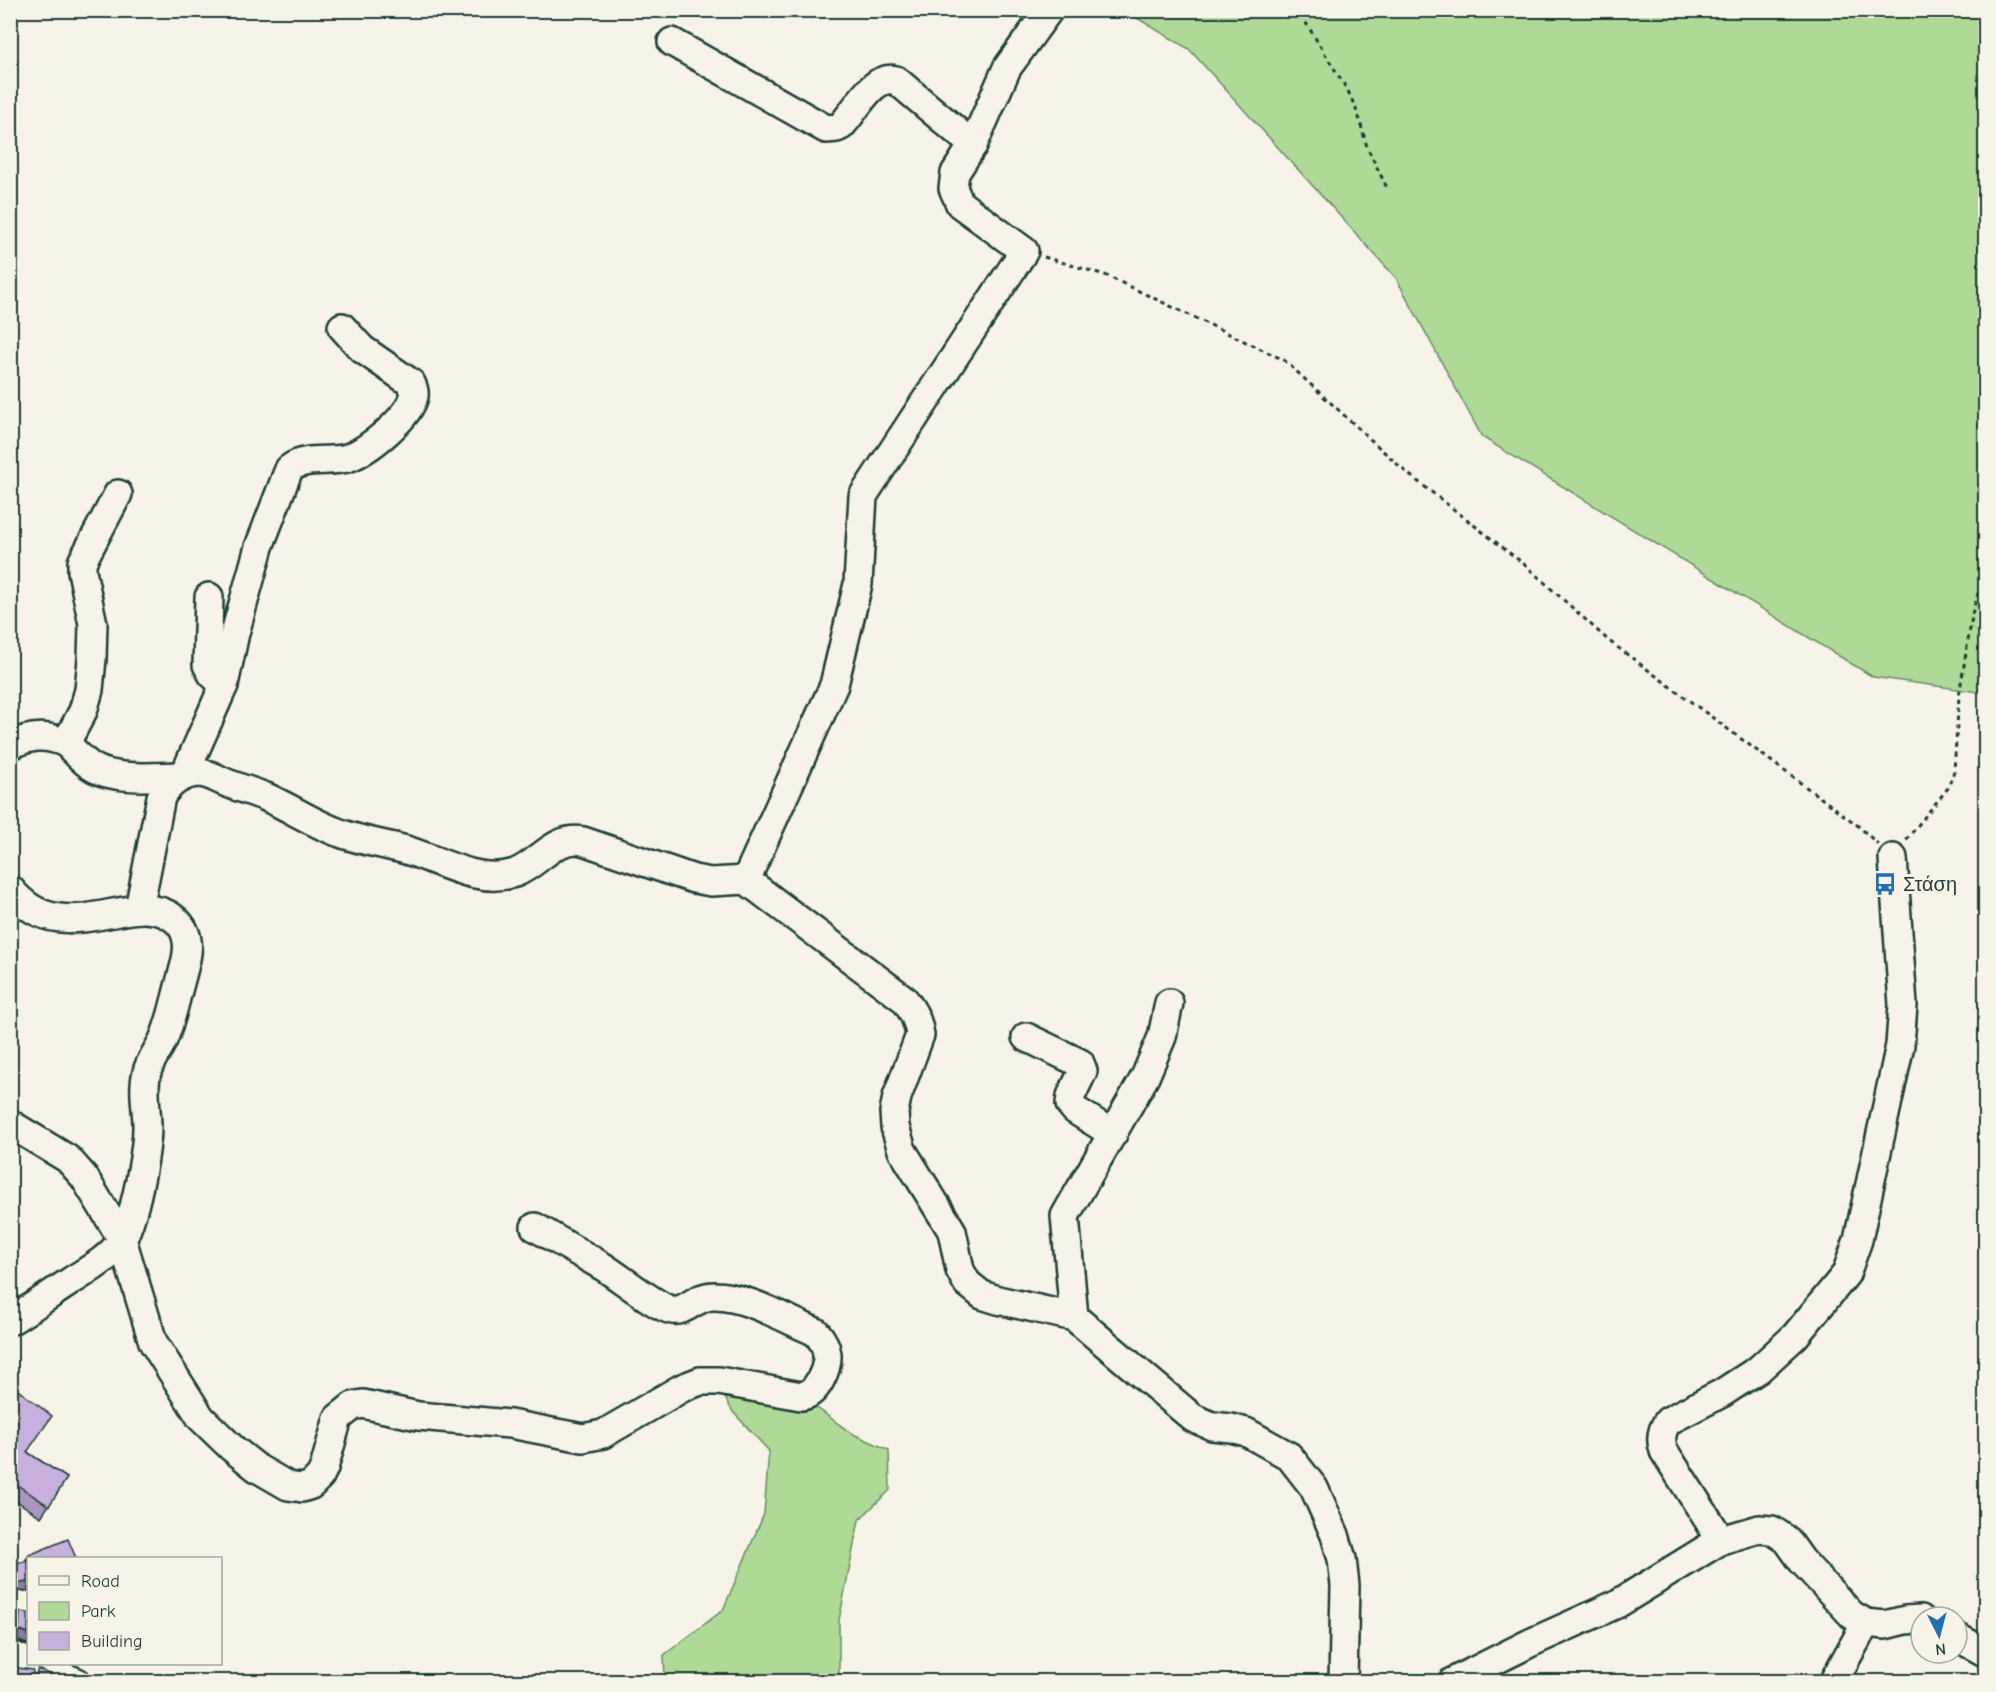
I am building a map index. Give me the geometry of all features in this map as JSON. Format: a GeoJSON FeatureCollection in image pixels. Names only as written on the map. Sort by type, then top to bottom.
{"type":"FeatureCollection","features":[{"type":"Feature","properties":{"kind":"street"},"geometry":{"type":"LineString","coordinates":[[746,880],[834,685],[858,584],[863,496],[1024,251],[960,204],[954,195],[953,188],[955,173],[973,145],[1007,68],[1049,10]]}},
{"type":"Feature","properties":{"kind":"street"},"geometry":{"type":"LineString","coordinates":[[672,42],[826,129],[841,126],[878,81],[896,80],[973,145]]}},
{"type":"Feature","properties":{"kind":"street"},"geometry":{"type":"LineString","coordinates":[[140,909],[158,805],[166,789],[184,776],[224,685],[235,633],[259,547],[289,469],[295,464],[355,455],[392,427],[410,407],[413,399],[414,390],[411,383],[362,349],[342,327]]}},
{"type":"Feature","properties":{"kind":"street"},"geometry":{"type":"LineString","coordinates":[[66,743],[83,711],[92,659],[93,624],[82,562],[118,494]]}},
{"type":"Feature","properties":{"kind":"street"},"geometry":{"type":"LineString","coordinates":[[209,597],[207,665],[212,674],[224,685]]}},
{"type":"Feature","properties":{"kind":"street"},"geometry":{"type":"LineString","coordinates":[[10,746],[20,741],[44,736],[66,743],[93,768],[106,773],[211,775],[265,797],[339,833],[409,851],[480,875],[516,872],[564,842],[574,840],[583,841],[694,879],[711,882],[746,880],[904,999],[914,1011],[920,1035],[897,1097],[894,1112],[895,1127],[902,1150],[952,1231],[960,1270],[967,1283],[981,1294],[998,1300],[1074,1317],[1192,1418],[1212,1426],[1246,1432],[1289,1456],[1304,1472],[1314,1488],[1335,1535],[1342,1559],[1345,1584],[1343,1682]]}},
{"type":"Feature","properties":{"kind":"street"},"geometry":{"type":"LineString","coordinates":[[1721,1540],[1664,1451],[1661,1436],[1668,1421],[1722,1393],[1759,1369],[1796,1336],[1846,1274],[1857,1240],[1900,1045],[1903,1005],[1893,858]]}},
{"type":"Feature","properties":{"kind":"street"},"geometry":{"type":"LineString","coordinates":[[10,889],[19,900],[34,911],[50,918],[81,919],[140,909],[169,915],[179,923],[188,939],[188,949],[166,1032],[147,1072],[145,1151],[130,1220],[122,1239],[116,1249],[96,1264],[10,1321]]}},
{"type":"Feature","properties":{"kind":"street"},"geometry":{"type":"LineString","coordinates":[[1074,1317],[1065,1216],[1145,1077],[1162,1037],[1168,1003]]}},
{"type":"Feature","properties":{"kind":"street"},"geometry":{"type":"LineString","coordinates":[[1026,1037],[1080,1063],[1083,1071],[1071,1096],[1070,1104],[1075,1110],[1113,1134]]}},
{"type":"Feature","properties":{"kind":"street"},"geometry":{"type":"LineString","coordinates":[[12,1125],[68,1159],[122,1239],[153,1342],[201,1418],[257,1468],[288,1486],[295,1488],[311,1485],[320,1476],[338,1418],[353,1406],[372,1404],[418,1416],[510,1424],[583,1438],[603,1434],[682,1388],[700,1381],[719,1381],[801,1396],[809,1394],[814,1389],[827,1364],[827,1351],[816,1332],[752,1304],[729,1297],[699,1298],[681,1309],[666,1309],[602,1266],[535,1227]]}},
{"type":"Feature","properties":{"kind":"street"},"geometry":{"type":"LineString","coordinates":[[1452,1682],[1530,1643],[1617,1604],[1721,1540],[1759,1529],[1772,1530],[1787,1540],[1802,1562],[1852,1615],[1866,1623],[1885,1625],[1909,1620]]}},
{"type":"Feature","properties":{"kind":"street"},"geometry":{"type":"LineString","coordinates":[[1833,1682],[1866,1623]]}},
{"type":"Feature","properties":{"kind":"street"},"geometry":{"type":"LineString","coordinates":[[1969,1644],[1986,1653]]}},
{"type":"Feature","properties":{"kind":"street"},"geometry":{"type":"LineString","coordinates":[[10,1654],[27,1662]]}},
{"type":"Feature","properties":{"kind":"street"},"geometry":{"type":"LineString","coordinates":[[35,1665],[76,1682]]}},
{"type":"Feature","properties":{"kind":"path"},"geometry":{"type":"LineString","coordinates":[[1292,10],[1306,23],[1348,91],[1358,114],[1367,147],[1388,190]]}},
{"type":"Feature","properties":{"kind":"path"},"geometry":{"type":"LineString","coordinates":[[1024,251],[1105,275],[1284,360],[1407,473],[1524,564],[1608,641],[1856,824],[1893,858],[1948,788],[1954,771],[1959,696],[1973,610],[1986,567]]}},
{"type":"Feature","properties":{"kind":"green space"},"geometry":{"type":"Polygon","coordinates":[[[1125,11],[1985,11],[1985,693],[1873,677],[1482,437],[1396,278],[1189,49],[1125,11]]]}},
{"type":"Feature","properties":{"kind":"green space"},"geometry":{"type":"Polygon","coordinates":[[[719,1387],[813,1405],[851,1433],[889,1450],[890,1490],[859,1520],[839,1620],[839,1681],[665,1681],[664,1655],[723,1610],[764,1514],[769,1451],[733,1412],[719,1387]]]}},
{"type":"Feature","properties":{"kind":"building"},"geometry":{"type":"Polygon","coordinates":[[[10,1384],[52,1416],[27,1452],[67,1478],[49,1506],[10,1480],[10,1434],[18,1422],[10,1416],[10,1384]]]}},
{"type":"Feature","properties":{"kind":"building"},"geometry":{"type":"Polygon","coordinates":[[[68,1539],[76,1557],[30,1557],[29,1555],[68,1539]]]}},
{"type":"Feature","properties":{"kind":"building"},"geometry":{"type":"Polygon","coordinates":[[[27,1561],[27,1582],[10,1584],[10,1564],[27,1561]]]}},
{"type":"Feature","properties":{"kind":"building"},"geometry":{"type":"Polygon","coordinates":[[[20,1612],[27,1613],[27,1633],[19,1630],[20,1612]]]}},
{"type":"Feature","properties":{"kind":"building"},"geometry":{"type":"Polygon","coordinates":[[[10,1667],[33,1670],[32,1682],[10,1682],[10,1667]]]}},
{"type":"Feature","properties":{"kind":"building"},"geometry":{"type":"Polygon","coordinates":[[[38,1669],[68,1682],[33,1682],[38,1669]]]}},
{"type":"Feature","properties":{"kind":"place","name":"Στάση"},"geometry":{"type":"Point","coordinates":[1885,884]}}]}
